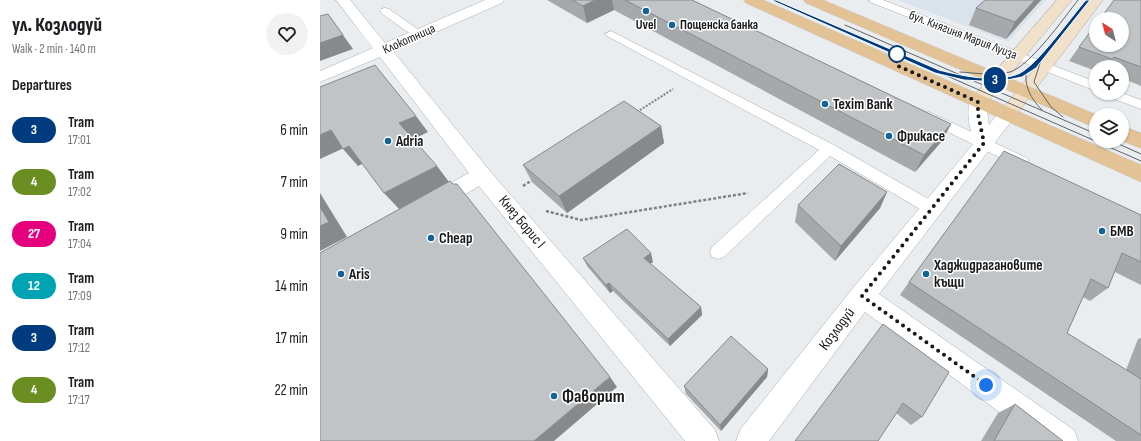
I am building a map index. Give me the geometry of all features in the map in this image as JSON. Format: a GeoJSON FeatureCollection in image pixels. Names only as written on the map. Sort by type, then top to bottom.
{"type":"FeatureCollection","features":[{"type":"Feature","properties":{"kind":"main road"},"geometry":{"type":"LineString","coordinates":[[751,0],[1141,174]]}},
{"type":"Feature","properties":{"kind":"main road","name":"бул. Княгиня Мария Луиза"},"geometry":{"type":"LineString","coordinates":[[811,0],[1089,119]]}},
{"type":"Feature","properties":{"kind":"main road"},"geometry":{"type":"LineString","coordinates":[[978,102],[1065,0]]}},
{"type":"Feature","properties":{"kind":"main road","name":"Козлодуй"},"geometry":{"type":"LineString","coordinates":[[1007,115],[1096,0]]}},
{"type":"Feature","properties":{"kind":"main road"},"geometry":{"type":"LineString","coordinates":[[1129,136],[1141,141]]}},
{"type":"Feature","properties":{"kind":"street","name":"Княз Борис I"},"geometry":{"type":"LineString","coordinates":[[343,0],[482,175],[704,441]]}},
{"type":"Feature","properties":{"kind":"street","name":"Клокотница"},"geometry":{"type":"LineString","coordinates":[[320,77],[497,0]]}},
{"type":"Feature","properties":{"kind":"street"},"geometry":{"type":"LineString","coordinates":[[978,102],[978,114],[984,143]]}},
{"type":"Feature","properties":{"kind":"street","name":"Козлодуй"},"geometry":{"type":"LineString","coordinates":[[751,441],[931,208],[1007,115]]}},
{"type":"Feature","properties":{"kind":"street"},"geometry":{"type":"LineString","coordinates":[[414,212],[482,175]]}},
{"type":"Feature","properties":{"kind":"street"},"geometry":{"type":"LineString","coordinates":[[862,296],[1063,441]]}},
{"type":"Feature","properties":{"kind":"lane","name":"бул. Княгиня Мария Луиза"},"geometry":{"type":"LineString","coordinates":[[874,0],[1089,84]]}},
{"type":"Feature","properties":{"kind":"lane"},"geometry":{"type":"LineString","coordinates":[[385,11],[419,35]]}},
{"type":"Feature","properties":{"kind":"lane"},"geometry":{"type":"LineString","coordinates":[[611,34],[829,149],[931,208]]}},
{"type":"Feature","properties":{"kind":"lane"},"geometry":{"type":"LineString","coordinates":[[1128,100],[1141,105]]}},
{"type":"Feature","properties":{"kind":"lane"},"geometry":{"type":"LineString","coordinates":[[918,112],[1036,168]]}},
{"type":"Feature","properties":{"kind":"lane"},"geometry":{"type":"LineString","coordinates":[[718,252],[829,149]]}},
{"type":"Feature","properties":{"kind":"path"},"geometry":{"type":"LineString","coordinates":[[633,115],[691,77]]}},
{"type":"Feature","properties":{"kind":"path"},"geometry":{"type":"LineString","coordinates":[[503,200],[535,178]]}},
{"type":"Feature","properties":{"kind":"path"},"geometry":{"type":"LineString","coordinates":[[581,220],[732,196]]}},
{"type":"Feature","properties":{"kind":"shaded area"},"geometry":{"type":"Polygon","coordinates":[[[898,0],[1046,0],[1008,42],[898,0]]]}},
{"type":"Feature","properties":{"kind":"building"},"geometry":{"type":"Polygon","coordinates":[[[572,0],[595,0],[583,6],[572,0]]]}},
{"type":"Feature","properties":{"kind":"building"},"geometry":{"type":"Polygon","coordinates":[[[625,0],[692,0],[951,124],[924,155],[625,0]]]}},
{"type":"Feature","properties":{"kind":"building"},"geometry":{"type":"Polygon","coordinates":[[[985,0],[1035,0],[1015,22],[976,8],[985,0]]]}},
{"type":"Feature","properties":{"kind":"building"},"geometry":{"type":"Polygon","coordinates":[[[1114,0],[1141,0],[1141,67],[1129,63],[1129,60],[1122,60],[1114,57],[1112,59],[1093,52],[1129,52],[1129,12],[1105,12],[1114,0]]]}},
{"type":"Feature","properties":{"kind":"building"},"geometry":{"type":"Polygon","coordinates":[[[328,14],[343,35],[320,43],[320,16],[328,14]]]}},
{"type":"Feature","properties":{"kind":"building"},"geometry":{"type":"Polygon","coordinates":[[[1089,33],[1089,51],[1079,47],[1089,33]]]}},
{"type":"Feature","properties":{"kind":"building"},"geometry":{"type":"Polygon","coordinates":[[[375,65],[416,116],[399,123],[437,166],[384,193],[349,146],[343,149],[331,130],[320,135],[320,87],[375,65]]]}},
{"type":"Feature","properties":{"kind":"building"},"geometry":{"type":"Polygon","coordinates":[[[624,101],[661,126],[559,196],[523,165],[624,101]]]}},
{"type":"Feature","properties":{"kind":"building"},"geometry":{"type":"Polygon","coordinates":[[[1004,151],[1141,215],[1141,262],[1122,253],[1108,288],[1091,279],[1067,333],[1141,379],[1141,435],[909,282],[1004,151]]]}},
{"type":"Feature","properties":{"kind":"building"},"geometry":{"type":"Polygon","coordinates":[[[839,164],[887,192],[841,246],[798,205],[839,164]]]}},
{"type":"Feature","properties":{"kind":"building"},"geometry":{"type":"Polygon","coordinates":[[[450,181],[453,184],[457,184],[610,377],[534,441],[320,441],[320,253],[450,181]]]}},
{"type":"Feature","properties":{"kind":"building"},"geometry":{"type":"Polygon","coordinates":[[[320,207],[329,222],[320,226],[320,207]]]}},
{"type":"Feature","properties":{"kind":"building"},"geometry":{"type":"Polygon","coordinates":[[[627,229],[651,253],[644,258],[701,307],[668,339],[609,283],[606,285],[583,258],[627,229]]]}},
{"type":"Feature","properties":{"kind":"building"},"geometry":{"type":"Polygon","coordinates":[[[883,324],[949,372],[922,417],[903,403],[878,441],[795,441],[883,324]]]}},
{"type":"Feature","properties":{"kind":"building"},"geometry":{"type":"Polygon","coordinates":[[[731,336],[768,369],[720,425],[684,386],[731,336]]]}},
{"type":"Feature","properties":{"kind":"building"},"geometry":{"type":"Polygon","coordinates":[[[1015,404],[1063,441],[994,441],[1015,404]]]}},
{"type":"Feature","properties":{"kind":"tram line"},"geometry":{"type":"LineString","coordinates":[[774,0],[1141,161]]}},
{"type":"Feature","properties":{"kind":"tram line","name":"3"},"geometry":{"type":"LineString","coordinates":[[774,0],[937,72],[964,78],[997,80],[1020,76],[1034,66],[1088,0]]}},
{"type":"Feature","properties":{"kind":"tram line"},"geometry":{"type":"LineString","coordinates":[[960,72],[998,74],[1010,72],[1018,68],[1037,51],[1078,0]]}},
{"type":"Feature","properties":{"kind":"tram line"},"geometry":{"type":"LineString","coordinates":[[1027,70],[1033,66],[1053,45],[1087,0]]}},
{"type":"Feature","properties":{"kind":"tram line"},"geometry":{"type":"LineString","coordinates":[[845,25],[1089,131]]}},
{"type":"Feature","properties":{"kind":"tram line"},"geometry":{"type":"LineString","coordinates":[[1041,60],[1034,82],[1051,107],[1063,117]]}},
{"type":"Feature","properties":{"kind":"tram line"},"geometry":{"type":"LineString","coordinates":[[974,79],[1002,80],[1011,78],[1027,70]]}},
{"type":"Feature","properties":{"kind":"tram line"},"geometry":{"type":"LineString","coordinates":[[1027,70],[1027,86],[1034,101],[1042,110]]}},
{"type":"Feature","properties":{"kind":"tram line"},"geometry":{"type":"LineString","coordinates":[[1128,148],[1141,154]]}},
{"type":"Feature","properties":{"kind":"place","name":"Uvel"},"geometry":{"type":"Point","coordinates":[646,11]}},
{"type":"Feature","properties":{"kind":"place","name":"Пощенска банка"},"geometry":{"type":"Point","coordinates":[672,25]}},
{"type":"Feature","properties":{"kind":"place","name":"Texim Bank"},"geometry":{"type":"Point","coordinates":[825,104]}},
{"type":"Feature","properties":{"kind":"place","name":"Фрикасе"},"geometry":{"type":"Point","coordinates":[889,136]}},
{"type":"Feature","properties":{"kind":"place","name":"Adria"},"geometry":{"type":"Point","coordinates":[388,141]}},
{"type":"Feature","properties":{"kind":"place","name":"БМВ"},"geometry":{"type":"Point","coordinates":[1102,231]}},
{"type":"Feature","properties":{"kind":"place","name":"Cheap"},"geometry":{"type":"Point","coordinates":[431,238]}},
{"type":"Feature","properties":{"kind":"place","name":"Aris"},"geometry":{"type":"Point","coordinates":[341,274]}},
{"type":"Feature","properties":{"kind":"place","name":"Хаджидрагановите къщи"},"geometry":{"type":"Point","coordinates":[926,274]}},
{"type":"Feature","properties":{"kind":"place","name":"Фаворит"},"geometry":{"type":"Point","coordinates":[554,396]}},
{"type":"Feature","properties":{"kind":"route"},"geometry":{"type":"LineString","coordinates":[[897,54],[896,65],[978,102],[978,114],[984,143],[862,296],[986,385]]}}]}
